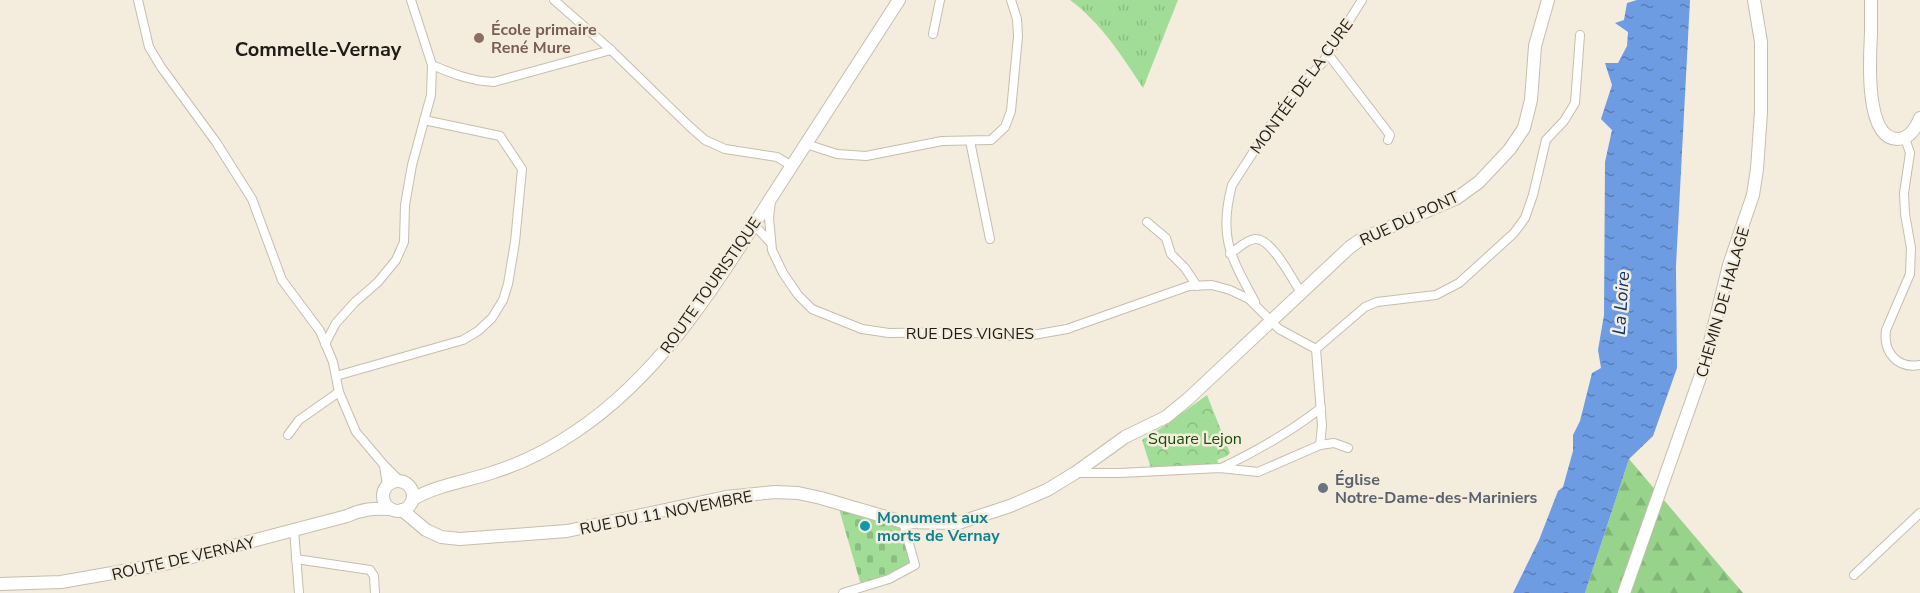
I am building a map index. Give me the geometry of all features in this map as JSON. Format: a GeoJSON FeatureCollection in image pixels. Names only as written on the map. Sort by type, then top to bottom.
{"type":"FeatureCollection","features":[{"type":"Feature","properties":{"kind":"street"},"geometry":{"type":"LineString","coordinates":[[138,0],[149,47],[216,142],[252,199],[282,280],[320,331],[333,362],[339,392],[356,432],[384,465],[412,490],[404,506],[384,502],[386,487],[384,465]]}},
{"type":"Feature","properties":{"kind":"street"},"geometry":{"type":"LineString","coordinates":[[325,344],[336,323],[378,282],[396,260],[404,242],[405,205],[412,165],[431,95],[432,65],[411,0]]}},
{"type":"Feature","properties":{"kind":"street"},"geometry":{"type":"LineString","coordinates":[[554,0],[611,50],[705,140],[725,149],[777,157],[792,166]]}},
{"type":"Feature","properties":{"kind":"street","name":"ROUTE TOURISTIQUE"},"geometry":{"type":"LineString","coordinates":[[404,506],[446,486],[495,472],[536,455],[575,432],[613,404],[641,378],[680,333],[751,230],[899,0]]}},
{"type":"Feature","properties":{"kind":"street"},"geometry":{"type":"LineString","coordinates":[[933,34],[940,0]]}},
{"type":"Feature","properties":{"kind":"street"},"geometry":{"type":"LineString","coordinates":[[806,144],[837,154],[866,156],[942,141],[991,140],[1005,127],[1011,111],[1018,36],[1017,19],[1011,0]]}},
{"type":"Feature","properties":{"kind":"street","name":"MONTÉE DE LA CURE"},"geometry":{"type":"LineString","coordinates":[[1257,306],[1230,254],[1225,228],[1232,185],[1285,103],[1328,54],[1362,0]]}},
{"type":"Feature","properties":{"kind":"street","name":"RUE DU PONT"},"geometry":{"type":"LineString","coordinates":[[1272,322],[1350,247],[1360,240],[1456,198],[1479,182],[1510,149],[1524,128],[1527,119],[1531,100],[1535,46],[1548,0]]}},
{"type":"Feature","properties":{"kind":"street","name":"CHEMIN DE HALAGE"},"geometry":{"type":"LineString","coordinates":[[1624,593],[1704,366],[1730,265],[1753,195],[1761,112],[1761,42],[1754,0]]}},
{"type":"Feature","properties":{"kind":"street"},"geometry":{"type":"LineString","coordinates":[[1872,0],[1869,72],[1874,111],[1882,132],[1894,139],[1905,138],[1912,132],[1920,118]]}},
{"type":"Feature","properties":{"kind":"street"},"geometry":{"type":"LineString","coordinates":[[1320,445],[1322,426],[1316,349],[1365,307],[1377,302],[1436,295],[1459,283],[1514,233],[1525,218],[1533,195],[1546,140],[1564,122],[1575,103],[1580,35]]}},
{"type":"Feature","properties":{"kind":"street"},"geometry":{"type":"LineString","coordinates":[[432,65],[460,77],[494,82],[611,50]]}},
{"type":"Feature","properties":{"kind":"street"},"geometry":{"type":"LineString","coordinates":[[1328,54],[1390,135],[1388,140]]}},
{"type":"Feature","properties":{"kind":"street"},"geometry":{"type":"LineString","coordinates":[[336,376],[463,340],[478,331],[492,318],[503,300],[515,242],[522,169],[500,136],[424,120]]}},
{"type":"Feature","properties":{"kind":"street"},"geometry":{"type":"LineString","coordinates":[[1905,138],[1910,153],[1904,193],[1911,248],[1910,274],[1886,330],[1885,340],[1886,349],[1894,359],[1908,366],[1920,365]]}},
{"type":"Feature","properties":{"kind":"street"},"geometry":{"type":"LineString","coordinates":[[970,141],[990,239]]}},
{"type":"Feature","properties":{"kind":"street","name":"RUE DES VIGNES"},"geometry":{"type":"LineString","coordinates":[[771,198],[769,218],[772,250],[783,273],[798,295],[812,309],[862,329],[889,333],[1033,335],[1067,329],[1189,286],[1212,285],[1230,290],[1257,306],[1284,332],[1316,349]]}},
{"type":"Feature","properties":{"kind":"street"},"geometry":{"type":"LineString","coordinates":[[1147,222],[1166,238],[1171,254],[1197,285]]}},
{"type":"Feature","properties":{"kind":"street"},"geometry":{"type":"LineString","coordinates":[[751,230],[758,229],[770,242]]}},
{"type":"Feature","properties":{"kind":"street"},"geometry":{"type":"LineString","coordinates":[[1230,254],[1250,240],[1258,238],[1263,240],[1272,247],[1301,293]]}},
{"type":"Feature","properties":{"kind":"street","name":"RUE DU 11 NOVEMBRE"},"geometry":{"type":"LineString","coordinates":[[404,506],[426,530],[441,537],[460,539],[567,531],[726,497],[775,492],[821,498],[903,522],[958,523],[1010,506],[1047,490],[1125,437],[1166,417],[1272,322]]}},
{"type":"Feature","properties":{"kind":"street"},"geometry":{"type":"LineString","coordinates":[[288,435],[299,420],[339,392]]}},
{"type":"Feature","properties":{"kind":"street"},"geometry":{"type":"LineString","coordinates":[[1220,468],[1270,443],[1321,408]]}},
{"type":"Feature","properties":{"kind":"street"},"geometry":{"type":"LineString","coordinates":[[1075,473],[1220,468],[1258,472],[1320,445],[1334,442],[1348,448]]}},
{"type":"Feature","properties":{"kind":"street"},"geometry":{"type":"LineString","coordinates":[[386,487],[394,481],[403,482]]}},
{"type":"Feature","properties":{"kind":"street","name":"ROUTE TOURISTIQUE"},"geometry":{"type":"LineString","coordinates":[[403,482],[418,486],[446,486]]}},
{"type":"Feature","properties":{"kind":"street","name":"ROUTE DE VERNAY"},"geometry":{"type":"LineString","coordinates":[[361,510],[386,487]]}},
{"type":"Feature","properties":{"kind":"street","name":"ROUTE DE VERNAY"},"geometry":{"type":"LineString","coordinates":[[0,584],[61,582],[99,577],[169,563],[361,510],[404,506]]}},
{"type":"Feature","properties":{"kind":"street"},"geometry":{"type":"LineString","coordinates":[[1854,575],[1920,513]]}},
{"type":"Feature","properties":{"kind":"street"},"geometry":{"type":"LineString","coordinates":[[843,593],[889,579],[915,565],[903,522]]}},
{"type":"Feature","properties":{"kind":"street"},"geometry":{"type":"LineString","coordinates":[[294,530],[299,593]]}},
{"type":"Feature","properties":{"kind":"street"},"geometry":{"type":"LineString","coordinates":[[296,560],[370,570],[374,576],[375,593]]}},
{"type":"Feature","properties":{"kind":"green space"},"geometry":{"type":"Polygon","coordinates":[[[1070,0],[1178,0],[1143,88],[1102,30],[1070,0]]]}},
{"type":"Feature","properties":{"kind":"green space","name":"Square Lejon"},"geometry":{"type":"Polygon","coordinates":[[[1207,395],[1230,453],[1217,460],[1219,464],[1151,468],[1142,440],[1207,395]]]}},
{"type":"Feature","properties":{"kind":"green space"},"geometry":{"type":"Polygon","coordinates":[[[1629,459],[1743,593],[1585,593],[1629,459]]]}},
{"type":"Feature","properties":{"kind":"green space"},"geometry":{"type":"Polygon","coordinates":[[[839,509],[900,528],[911,563],[889,576],[861,585],[839,509]]]}},
{"type":"Feature","properties":{"kind":"water","name":"La Loire"},"geometry":{"type":"Polygon","coordinates":[[[1637,0],[1690,0],[1676,266],[1677,368],[1653,436],[1629,459],[1585,593],[1513,593],[1539,540],[1558,491],[1563,487],[1573,451],[1573,435],[1580,421],[1592,373],[1601,368],[1598,350],[1604,315],[1605,162],[1612,130],[1601,119],[1612,85],[1605,63],[1618,63],[1627,46],[1628,32],[1615,23],[1624,20],[1627,3],[1637,0]]]}},
{"type":"Feature","properties":{"kind":"place","name":"École primaire René Mure"},"geometry":{"type":"Point","coordinates":[479,38]}},
{"type":"Feature","properties":{"kind":"place","name":"Église Notre-Dame-des-Mariniers"},"geometry":{"type":"Point","coordinates":[1323,488]}},
{"type":"Feature","properties":{"kind":"place","name":"Monument aux morts de Vernay"},"geometry":{"type":"Point","coordinates":[865,526]}},
{"type":"Feature","properties":{"kind":"district","name":"Commelle-Vernay"},"geometry":{"type":"Point","coordinates":[318,49]}}]}
